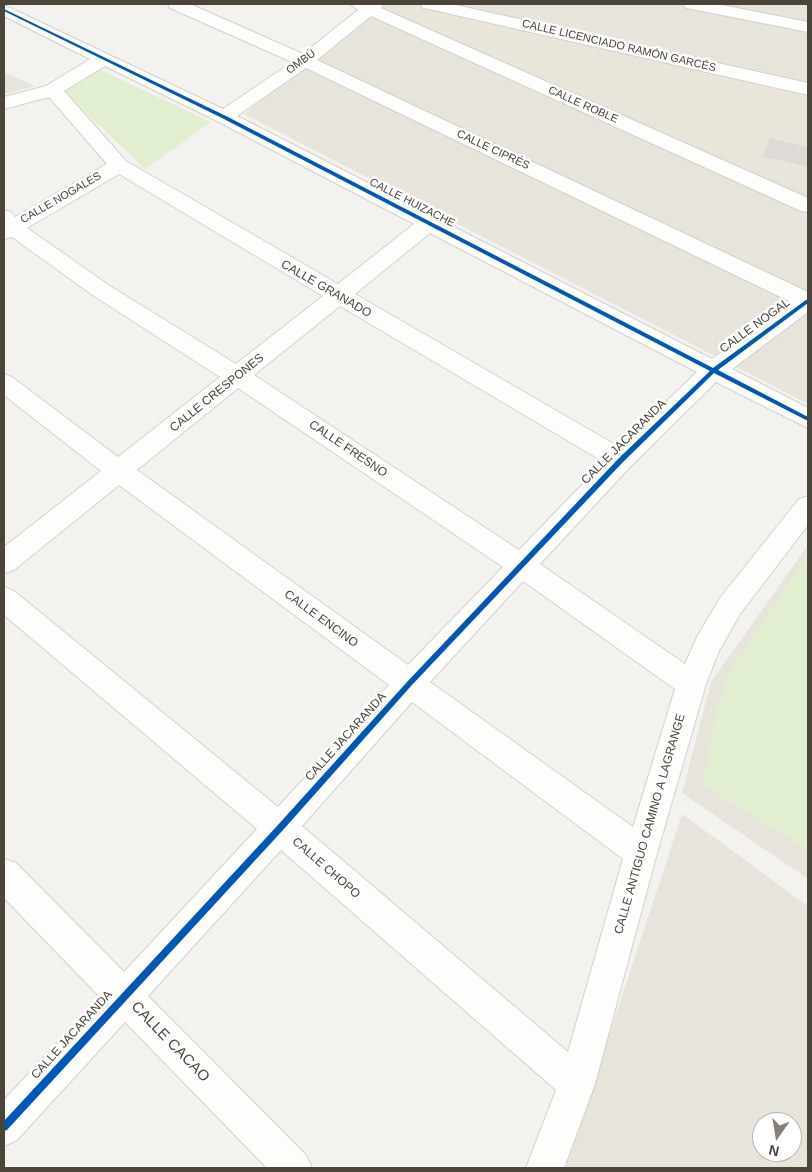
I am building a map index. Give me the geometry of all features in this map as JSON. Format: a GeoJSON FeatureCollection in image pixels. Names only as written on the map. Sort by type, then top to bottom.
{"type":"FeatureCollection","features":[{"type":"Feature","properties":{"kind":"street","name":"CALLE CIPRÉS"},"geometry":{"type":"LineString","coordinates":[[176,4],[304,61],[808,301]]}},
{"type":"Feature","properties":{"kind":"street","name":"CALLE LICENCIADO RAMÓN GARCÉS"},"geometry":{"type":"LineString","coordinates":[[429,4],[808,89]]}},
{"type":"Feature","properties":{"kind":"street"},"geometry":{"type":"LineString","coordinates":[[692,4],[752,9],[808,27]]}},
{"type":"Feature","properties":{"kind":"street","name":"OMBÚ"},"geometry":{"type":"LineString","coordinates":[[224,117],[304,61],[368,5]]}},
{"type":"Feature","properties":{"kind":"street","name":"CALLE ROBLE"},"geometry":{"type":"LineString","coordinates":[[368,5],[808,206]]}},
{"type":"Feature","properties":{"kind":"street","name":"CALLE HUIZACHE"},"geometry":{"type":"LineString","coordinates":[[4,10],[224,117],[808,419]]}},
{"type":"Feature","properties":{"kind":"street"},"geometry":{"type":"LineString","coordinates":[[4,103],[53,90],[103,59]]}},
{"type":"Feature","properties":{"kind":"street","name":"CALLE GRANADO"},"geometry":{"type":"LineString","coordinates":[[53,90],[119,165],[338,296],[621,460]]}},
{"type":"Feature","properties":{"kind":"street","name":"CALLE NOGALES"},"geometry":{"type":"LineString","coordinates":[[6,226],[119,165]]}},
{"type":"Feature","properties":{"kind":"street","name":"CALLE CRESPONES"},"geometry":{"type":"LineString","coordinates":[[4,562],[430,224]]}},
{"type":"Feature","properties":{"kind":"street","name":"CALLE FRESNO"},"geometry":{"type":"LineString","coordinates":[[6,226],[102,290],[238,376],[521,565],[691,684]]}},
{"type":"Feature","properties":{"kind":"street","name":"CALLE NOGAL"},"geometry":{"type":"LineString","coordinates":[[714,370],[808,301]]}},
{"type":"Feature","properties":{"kind":"street","name":"CALLE JACARANDA"},"geometry":{"type":"LineString","coordinates":[[4,1127],[280,828],[409,684],[621,460],[714,370]]}},
{"type":"Feature","properties":{"kind":"street","name":"CALLE ENCINO"},"geometry":{"type":"LineString","coordinates":[[4,383],[119,471],[641,853]]}},
{"type":"Feature","properties":{"kind":"street","name":"CALLE ANTIGUO CAMINO A LAGRANGE"},"geometry":{"type":"LineString","coordinates":[[545,1168],[577,1084],[641,853],[691,684],[707,646],[730,606],[808,506]]}},
{"type":"Feature","properties":{"kind":"street","name":"CALLE CHOPO"},"geometry":{"type":"LineString","coordinates":[[4,599],[280,828],[577,1084]]}},
{"type":"Feature","properties":{"kind":"street","name":"CALLE CACAO"},"geometry":{"type":"LineString","coordinates":[[4,875],[293,1168]]}},
{"type":"Feature","properties":{"kind":"shaded area"},"geometry":{"type":"Polygon","coordinates":[[[383,4],[808,4],[808,404],[244,114],[383,4]]]}},
{"type":"Feature","properties":{"kind":"shaded area"},"geometry":{"type":"Polygon","coordinates":[[[391,4],[411,4],[808,94],[808,193],[393,11],[390,6],[391,4]]]}},
{"type":"Feature","properties":{"kind":"shaded area"},"geometry":{"type":"Polygon","coordinates":[[[4,72],[35,86],[4,94],[4,72]]]}},
{"type":"Feature","properties":{"kind":"shaded area"},"geometry":{"type":"Polygon","coordinates":[[[808,545],[808,879],[682,793],[711,682],[808,545]]]}},
{"type":"Feature","properties":{"kind":"shaded area"},"geometry":{"type":"Polygon","coordinates":[[[682,814],[808,906],[808,1168],[565,1168],[682,814]]]}},
{"type":"Feature","properties":{"kind":"green space"},"geometry":{"type":"Polygon","coordinates":[[[96,68],[211,122],[145,169],[62,90],[96,68]]]}},
{"type":"Feature","properties":{"kind":"green space"},"geometry":{"type":"Polygon","coordinates":[[[808,554],[808,850],[702,785],[714,723],[729,673],[808,554]]]}},
{"type":"Feature","properties":{"kind":"building"},"geometry":{"type":"Polygon","coordinates":[[[770,139],[808,148],[808,166],[764,156],[770,139]]]}},
{"type":"Feature","properties":{"kind":"cycle path"},"geometry":{"type":"LineString","coordinates":[[4,10],[224,117],[808,419]]}},
{"type":"Feature","properties":{"kind":"cycle path"},"geometry":{"type":"LineString","coordinates":[[4,1127],[280,828],[409,684],[621,460],[714,370],[808,301]]}}]}
